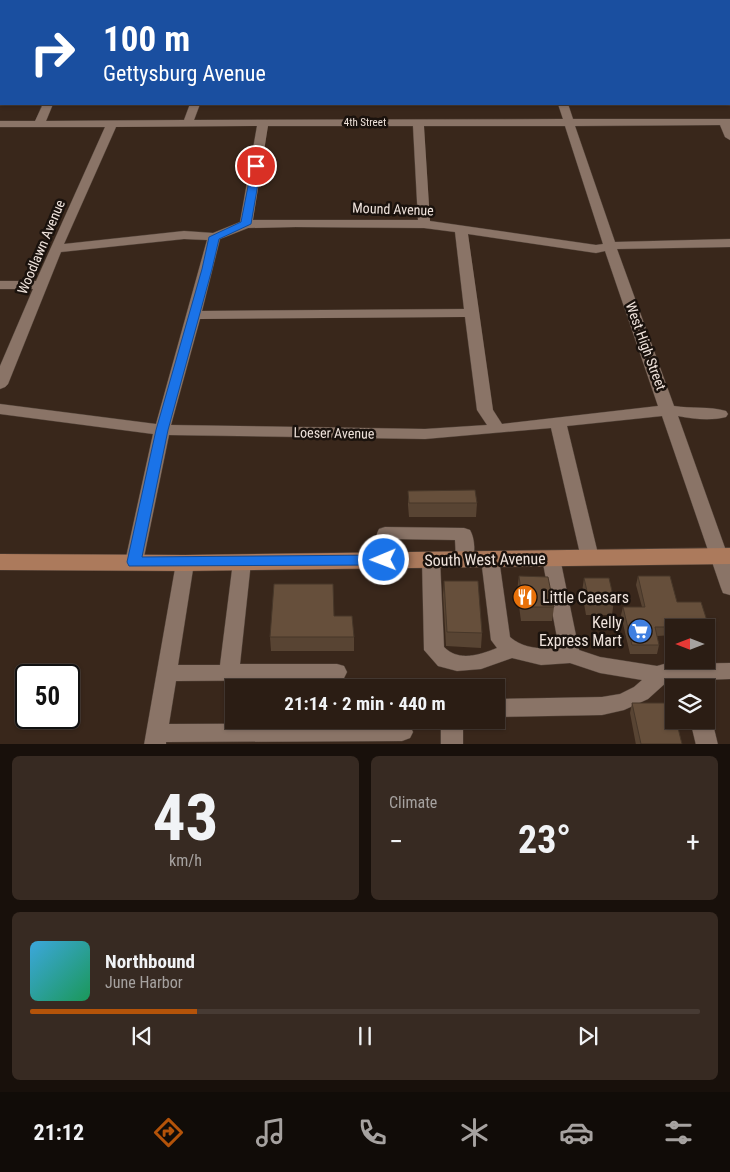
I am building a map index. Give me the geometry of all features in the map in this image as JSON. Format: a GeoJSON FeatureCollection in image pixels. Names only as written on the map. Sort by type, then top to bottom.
{"type":"FeatureCollection","features":[{"type":"Feature","properties":{"kind":"main road","name":"South West Avenue"},"geometry":{"type":"LineString","coordinates":[[0,562],[185,563],[724,556]]}},
{"type":"Feature","properties":{"kind":"street"},"geometry":{"type":"LineString","coordinates":[[38,124],[48,105]]}},
{"type":"Feature","properties":{"kind":"street"},"geometry":{"type":"LineString","coordinates":[[188,123],[195,105]]}},
{"type":"Feature","properties":{"kind":"street","name":"West High Street"},"geometry":{"type":"LineString","coordinates":[[563,105],[610,246],[724,556],[730,588]]}},
{"type":"Feature","properties":{"kind":"street"},"geometry":{"type":"LineString","coordinates":[[420,122],[418,128],[424,224]]}},
{"type":"Feature","properties":{"kind":"street"},"geometry":{"type":"LineString","coordinates":[[727,122],[730,137]]}},
{"type":"Feature","properties":{"kind":"street","name":"4th Street"},"geometry":{"type":"LineString","coordinates":[[0,124],[727,122]]}},
{"type":"Feature","properties":{"kind":"street"},"geometry":{"type":"LineString","coordinates":[[246,224],[263,123]]}},
{"type":"Feature","properties":{"kind":"street","name":"Woodlawn Avenue"},"geometry":{"type":"LineString","coordinates":[[0,384],[56,249],[109,129],[113,124]]}},
{"type":"Feature","properties":{"kind":"street","name":"Mound Avenue"},"geometry":{"type":"LineString","coordinates":[[56,249],[184,235],[214,237],[246,224],[424,224],[596,249],[624,244],[730,243]]}},
{"type":"Feature","properties":{"kind":"street"},"geometry":{"type":"LineString","coordinates":[[461,228],[470,313],[485,410],[498,429]]}},
{"type":"Feature","properties":{"kind":"street"},"geometry":{"type":"LineString","coordinates":[[134,562],[162,430],[207,269],[214,237]]}},
{"type":"Feature","properties":{"kind":"street"},"geometry":{"type":"LineString","coordinates":[[0,285],[42,285]]}},
{"type":"Feature","properties":{"kind":"street"},"geometry":{"type":"LineString","coordinates":[[194,315],[470,313]]}},
{"type":"Feature","properties":{"kind":"street","name":"Loeser Avenue"},"geometry":{"type":"LineString","coordinates":[[0,409],[162,430],[387,434],[425,434],[498,429],[669,410],[691,414],[720,414]]}},
{"type":"Feature","properties":{"kind":"street"},"geometry":{"type":"LineString","coordinates":[[558,422],[590,558]]}},
{"type":"Feature","properties":{"kind":"street"},"geometry":{"type":"LineString","coordinates":[[384,560],[385,533],[464,534],[465,559]]}},
{"type":"Feature","properties":{"kind":"street"},"geometry":{"type":"LineString","coordinates":[[551,558],[570,655]]}},
{"type":"Feature","properties":{"kind":"street"},"geometry":{"type":"LineString","coordinates":[[490,559],[494,590],[507,645]]}},
{"type":"Feature","properties":{"kind":"street"},"geometry":{"type":"LineString","coordinates":[[431,560],[434,650],[448,662],[469,664],[493,658],[507,645]]}},
{"type":"Feature","properties":{"kind":"street"},"geometry":{"type":"LineString","coordinates":[[229,672],[242,562]]}},
{"type":"Feature","properties":{"kind":"street"},"geometry":{"type":"LineString","coordinates":[[185,563],[156,739],[402,732]]}},
{"type":"Feature","properties":{"kind":"street"},"geometry":{"type":"LineString","coordinates":[[507,645],[541,657],[570,655],[600,665],[661,675]]}},
{"type":"Feature","properties":{"kind":"street"},"geometry":{"type":"LineString","coordinates":[[694,679],[730,671]]}},
{"type":"Feature","properties":{"kind":"street"},"geometry":{"type":"LineString","coordinates":[[167,673],[337,672]]}},
{"type":"Feature","properties":{"kind":"street"},"geometry":{"type":"LineString","coordinates":[[505,708],[602,706],[624,702],[641,693],[664,672],[686,679]]}},
{"type":"Feature","properties":{"kind":"street"},"geometry":{"type":"LineString","coordinates":[[452,729],[452,744]]}},
{"type":"Feature","properties":{"kind":"street"},"geometry":{"type":"LineString","coordinates":[[703,729],[707,744]]}},
{"type":"Feature","properties":{"kind":"building"},"geometry":{"type":"Polygon","coordinates":[[[475,490],[477,503],[409,503],[408,491],[475,490]]]}},
{"type":"Feature","properties":{"kind":"building"},"geometry":{"type":"Polygon","coordinates":[[[519,576],[548,577],[554,607],[523,607],[519,576]]]}},
{"type":"Feature","properties":{"kind":"building"},"geometry":{"type":"Polygon","coordinates":[[[638,576],[670,576],[677,602],[701,602],[706,619],[665,619],[665,627],[655,627],[659,645],[632,645],[623,607],[645,607],[638,576]]]}},
{"type":"Feature","properties":{"kind":"building"},"geometry":{"type":"Polygon","coordinates":[[[584,578],[609,578],[614,600],[589,600],[584,578]]]}},
{"type":"Feature","properties":{"kind":"building"},"geometry":{"type":"Polygon","coordinates":[[[444,581],[478,581],[482,633],[447,632],[444,581]]]}},
{"type":"Feature","properties":{"kind":"building"},"geometry":{"type":"Polygon","coordinates":[[[274,584],[333,584],[334,616],[352,616],[354,637],[270,637],[274,584]]]}},
{"type":"Feature","properties":{"kind":"building"},"geometry":{"type":"Polygon","coordinates":[[[632,703],[665,703],[665,729],[678,729],[682,744],[641,744],[632,703]]]}},
{"type":"Feature","properties":{"kind":"place","name":"Little Caesars"},"geometry":{"type":"Point","coordinates":[525,597]}},
{"type":"Feature","properties":{"kind":"place","name":"Kelly Express Mart"},"geometry":{"type":"Point","coordinates":[640,631]}},
{"type":"Feature","properties":{"kind":"route"},"geometry":{"type":"LineString","coordinates":[[256,166],[246,224],[214,237],[207,269],[162,430],[134,562],[384,560]]}}]}
